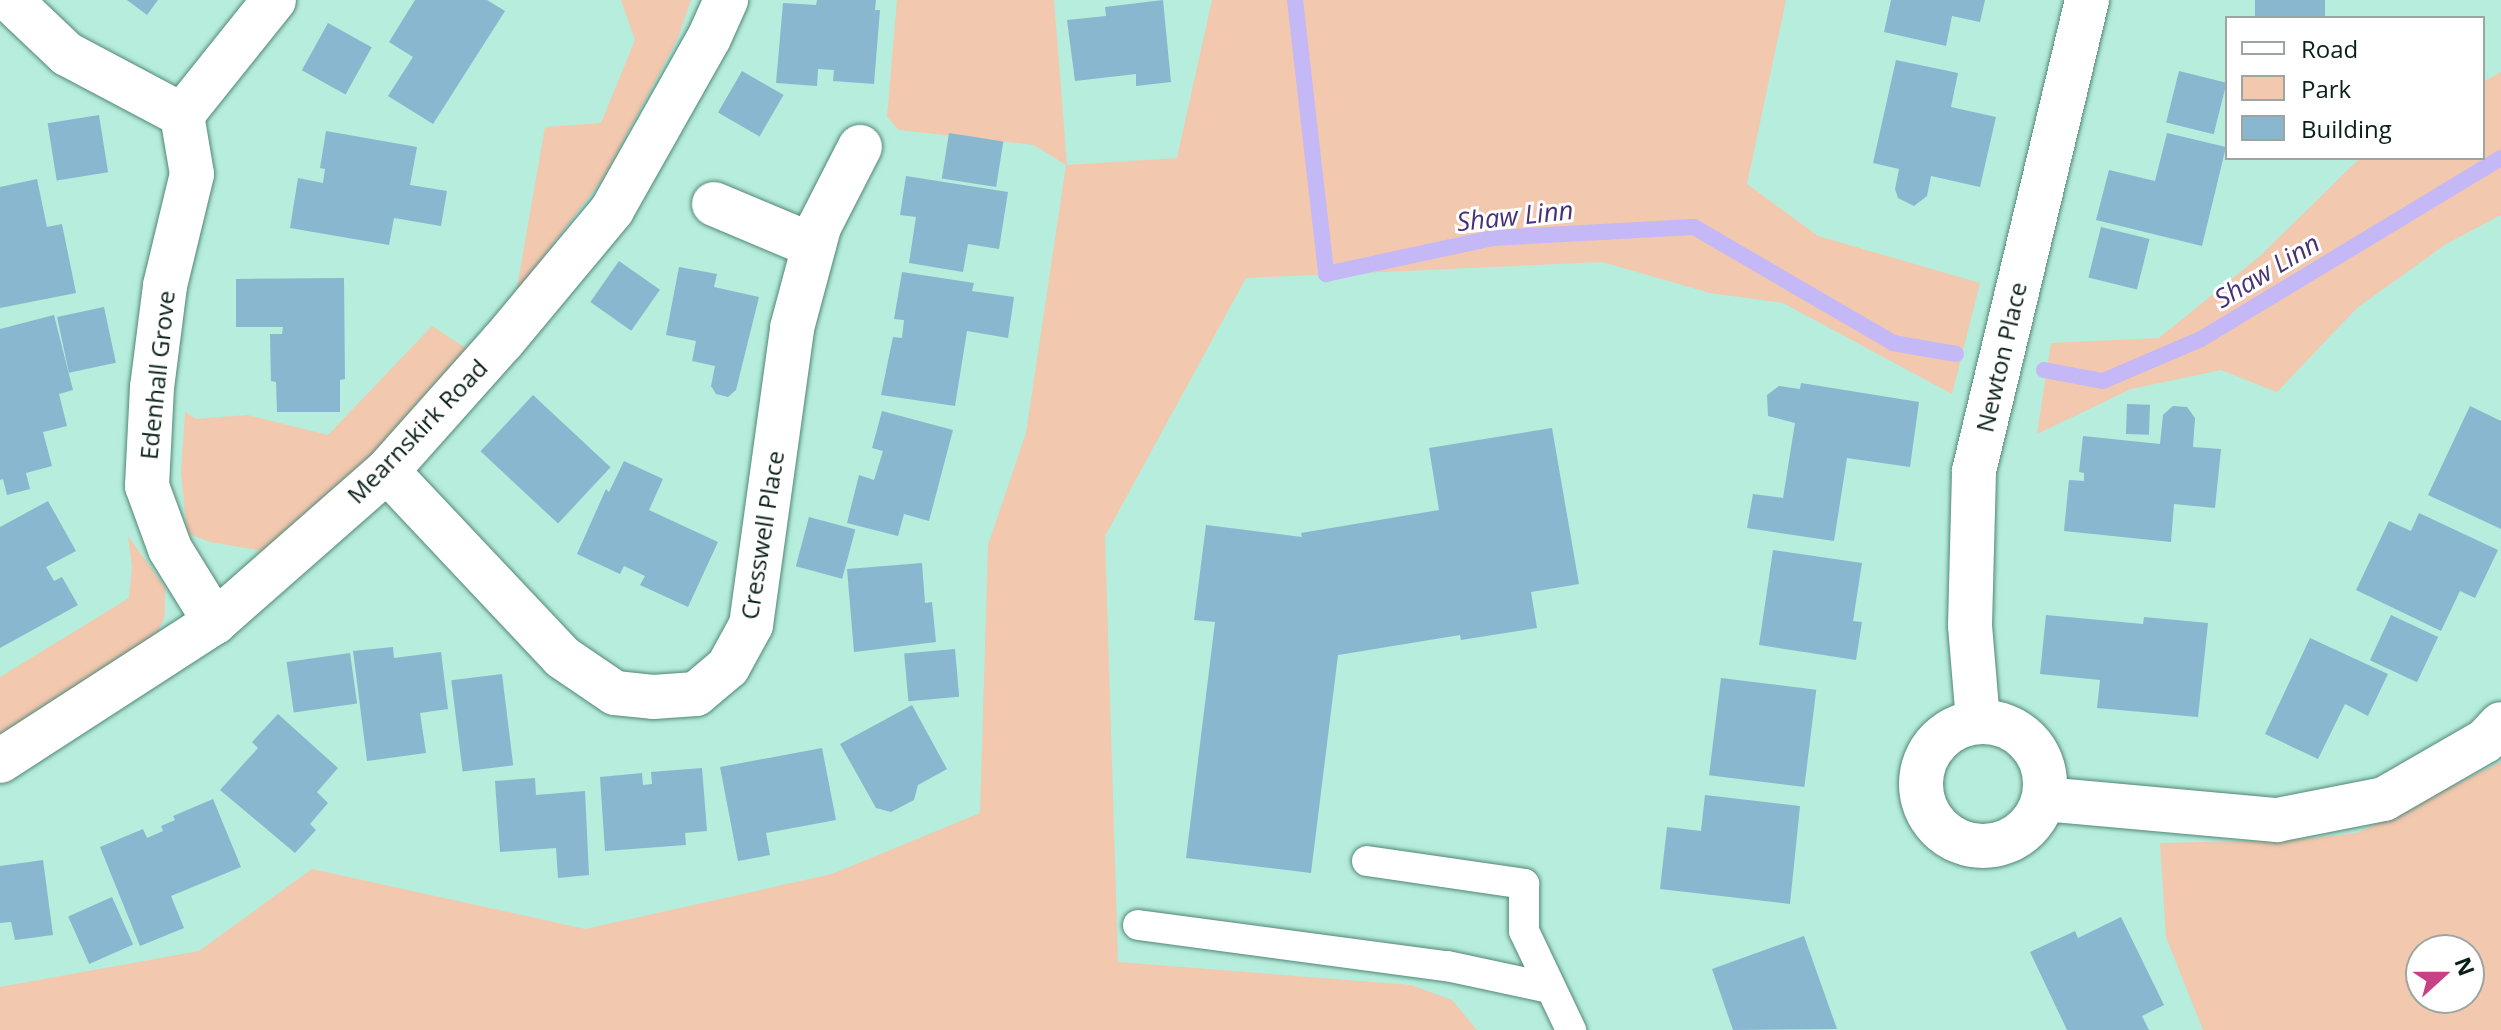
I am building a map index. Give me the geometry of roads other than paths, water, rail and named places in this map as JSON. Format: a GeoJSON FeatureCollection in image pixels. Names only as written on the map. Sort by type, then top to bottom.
{"type":"FeatureCollection","features":[{"type":"Feature","properties":{"kind":"street"},"geometry":{"type":"LineString","coordinates":[[10,0],[67,54],[182,115],[274,0]]}},
{"type":"Feature","properties":{"kind":"street","name":"Mearnskirk Road"},"geometry":{"type":"LineString","coordinates":[[0,761],[215,622],[387,471],[503,341],[612,210],[709,38],[726,0]]}},
{"type":"Feature","properties":{"kind":"street","name":"Newton Place"},"geometry":{"type":"LineString","coordinates":[[1978,721],[1970,625],[1974,471],[2087,0]]}},
{"type":"Feature","properties":{"kind":"street","name":"Edenhall Grove"},"geometry":{"type":"LineString","coordinates":[[182,115],[192,174],[165,286],[152,387],[147,486],[170,549],[215,622]]}},
{"type":"Feature","properties":{"kind":"street","name":"Cresswell Place"},"geometry":{"type":"LineString","coordinates":[[387,471],[562,657],[615,693],[653,697],[696,694],[728,667],[751,625],[792,328],[819,227],[860,147]]}},
{"type":"Feature","properties":{"kind":"street"},"geometry":{"type":"LineString","coordinates":[[714,204],[814,246]]}},
{"type":"Feature","properties":{"kind":"street"},"geometry":{"type":"LineString","coordinates":[[1978,721],[1998,723],[2031,743],[2042,760],[2044,799],[2037,817],[2023,832],[2007,842],[1987,847],[1965,845],[1946,835],[1931,819],[1921,788],[1927,757],[1939,739],[1957,726],[1978,721]]}},
{"type":"Feature","properties":{"kind":"street"},"geometry":{"type":"LineString","coordinates":[[2044,799],[2277,820],[2384,799],[2485,741],[2501,724]]}},
{"type":"Feature","properties":{"kind":"lane"},"geometry":{"type":"LineString","coordinates":[[1367,861],[1524,884],[1524,931],[1571,1030]]}},
{"type":"Feature","properties":{"kind":"lane"},"geometry":{"type":"LineString","coordinates":[[1138,925],[1447,966],[1550,988]]}},
{"type":"Feature","properties":{"kind":"waterway","name":"Shaw Linn"},"geometry":{"type":"LineString","coordinates":[[1295,0],[1326,274],[1492,238],[1694,227],[1893,343],[1956,354]]}},
{"type":"Feature","properties":{"kind":"waterway","name":"Shaw Linn"},"geometry":{"type":"LineString","coordinates":[[2044,370],[2103,381],[2201,339],[2501,158]]}}]}
